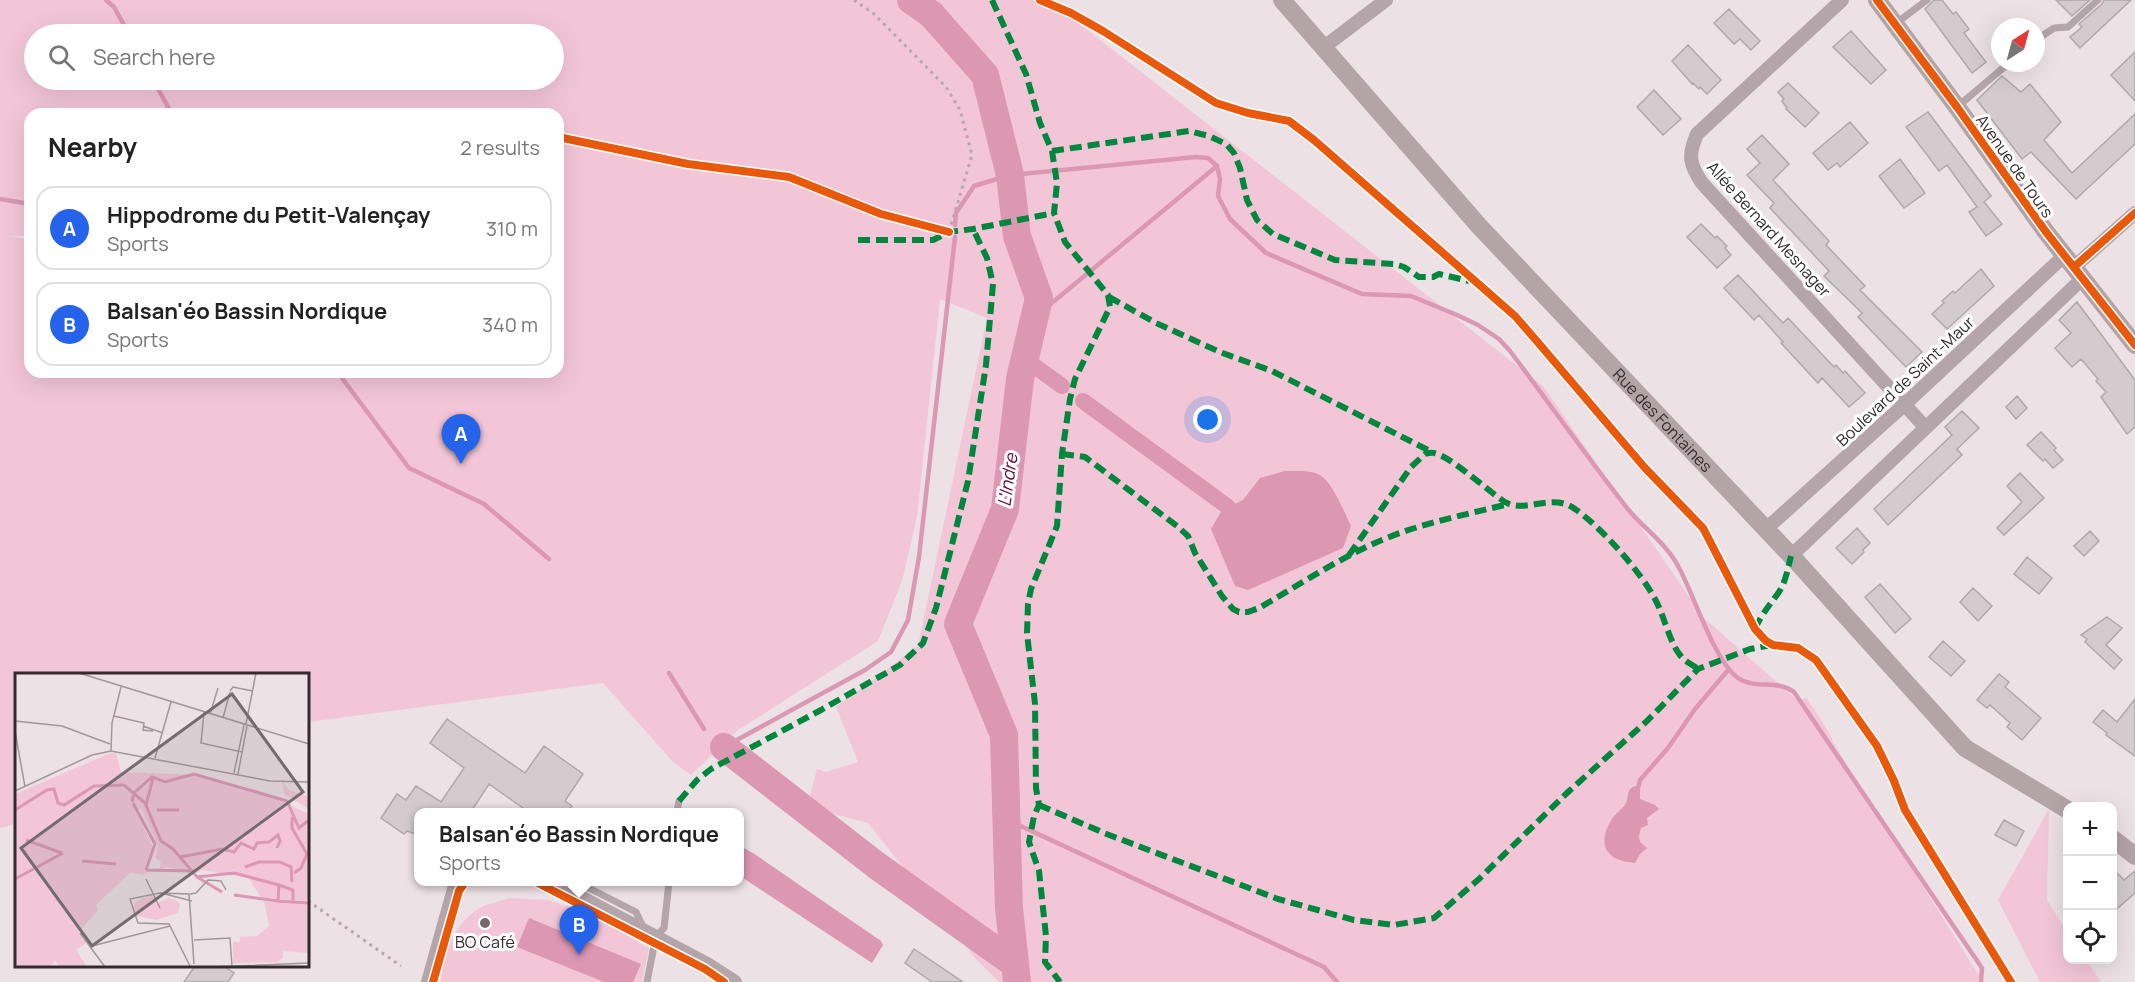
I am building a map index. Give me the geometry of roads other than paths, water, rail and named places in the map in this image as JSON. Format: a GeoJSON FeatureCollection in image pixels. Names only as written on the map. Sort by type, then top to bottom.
{"type":"FeatureCollection","features":[{"type":"Feature","properties":{"kind":"street","name":"Rue des Fontaines"},"geometry":{"type":"LineString","coordinates":[[1282,0],[1479,226],[1766,529],[1965,748],[2063,808]]}},
{"type":"Feature","properties":{"kind":"street"},"geometry":{"type":"LineString","coordinates":[[1324,47],[1386,0]]}},
{"type":"Feature","properties":{"kind":"street","name":"Allée Bernard Mesnager"},"geometry":{"type":"LineString","coordinates":[[1842,0],[1697,134],[1691,147],[1691,167],[1702,183],[1905,404]]}},
{"type":"Feature","properties":{"kind":"street","name":"Avenue de Tours"},"geometry":{"type":"LineString","coordinates":[[1877,0],[2046,232],[2135,345]]}},
{"type":"Feature","properties":{"kind":"street"},"geometry":{"type":"LineString","coordinates":[[1791,556],[1925,427],[2074,267],[2135,213]]}},
{"type":"Feature","properties":{"kind":"street","name":"Boulevard de Saint-Maur"},"geometry":{"type":"LineString","coordinates":[[1766,529],[1905,404],[2074,267]]}},
{"type":"Feature","properties":{"kind":"street"},"geometry":{"type":"LineString","coordinates":[[1905,404],[1925,427]]}},
{"type":"Feature","properties":{"kind":"street"},"geometry":{"type":"LineString","coordinates":[[2117,842],[2135,856]]}},
{"type":"Feature","properties":{"kind":"street"},"geometry":{"type":"LineString","coordinates":[[428,982],[455,886]]}},
{"type":"Feature","properties":{"kind":"street"},"geometry":{"type":"LineString","coordinates":[[560,886],[707,964],[731,981]]}},
{"type":"Feature","properties":{"kind":"lane"},"geometry":{"type":"LineString","coordinates":[[1895,24],[1927,0]]}},
{"type":"Feature","properties":{"kind":"lane"},"geometry":{"type":"LineString","coordinates":[[2045,34],[2054,28],[2068,27],[2098,0]]}},
{"type":"Feature","properties":{"kind":"lane"},"geometry":{"type":"LineString","coordinates":[[1957,107],[1998,72]]}},
{"type":"Feature","properties":{"kind":"lane"},"geometry":{"type":"LineString","coordinates":[[678,808],[679,801]]}},
{"type":"Feature","properties":{"kind":"lane"},"geometry":{"type":"LineString","coordinates":[[585,886],[636,912],[650,933],[647,982]]}},
{"type":"Feature","properties":{"kind":"lane"},"geometry":{"type":"LineString","coordinates":[[650,933],[664,928],[669,886]]}},
{"type":"Feature","properties":{"kind":"waterway"},"geometry":{"type":"LineString","coordinates":[[106,0],[114,7],[123,24]]}},
{"type":"Feature","properties":{"kind":"waterway","name":"L'Indre"},"geometry":{"type":"LineString","coordinates":[[911,0],[931,14],[985,75],[1010,175],[1017,236],[1039,298],[1020,379],[1005,509],[958,624],[1004,735],[1009,908],[1017,982]]}},
{"type":"Feature","properties":{"kind":"waterway"},"geometry":{"type":"LineString","coordinates":[[159,90],[169,108]]}},
{"type":"Feature","properties":{"kind":"waterway"},"geometry":{"type":"LineString","coordinates":[[955,225],[956,213],[974,186],[1010,175],[1196,157],[1208,158],[1217,166],[1220,179],[1218,196],[1230,219],[1266,253],[1362,294],[1411,296],[1478,325],[1499,339],[1627,508],[1673,558],[1713,642],[1729,669],[1745,682],[1780,686],[1794,692],[1982,968],[1981,982]]}},
{"type":"Feature","properties":{"kind":"waterway"},"geometry":{"type":"LineString","coordinates":[[1035,317],[1217,166]]}},
{"type":"Feature","properties":{"kind":"waterway"},"geometry":{"type":"LineString","coordinates":[[0,199],[24,203]]}},
{"type":"Feature","properties":{"kind":"waterway"},"geometry":{"type":"LineString","coordinates":[[724,747],[865,670],[891,652],[908,620],[919,557],[955,237]]}},
{"type":"Feature","properties":{"kind":"waterway"},"geometry":{"type":"LineString","coordinates":[[1025,359],[1062,386]]}},
{"type":"Feature","properties":{"kind":"waterway"},"geometry":{"type":"LineString","coordinates":[[342,378],[409,468],[484,504],[549,559]]}},
{"type":"Feature","properties":{"kind":"waterway"},"geometry":{"type":"LineString","coordinates":[[1083,401],[1228,507]]}},
{"type":"Feature","properties":{"kind":"waterway"},"geometry":{"type":"LineString","coordinates":[[1637,792],[1640,780],[1668,748],[1695,709],[1729,669]]}},
{"type":"Feature","properties":{"kind":"waterway"},"geometry":{"type":"LineString","coordinates":[[669,673],[704,729]]}},
{"type":"Feature","properties":{"kind":"waterway"},"geometry":{"type":"LineString","coordinates":[[724,747],[876,865],[1015,964]]}},
{"type":"Feature","properties":{"kind":"waterway"},"geometry":{"type":"LineString","coordinates":[[1006,819],[1324,967],[1337,982]]}},
{"type":"Feature","properties":{"kind":"place","name":"Hippodrome du Petit-Valençay"},"geometry":{"type":"Point","coordinates":[461,464]}},
{"type":"Feature","properties":{"kind":"place","name":"BO Café"},"geometry":{"type":"Point","coordinates":[485,923]}},
{"type":"Feature","properties":{"kind":"place","name":"Balsan'éo Bassin Nordique"},"geometry":{"type":"Point","coordinates":[579,955]}}]}
